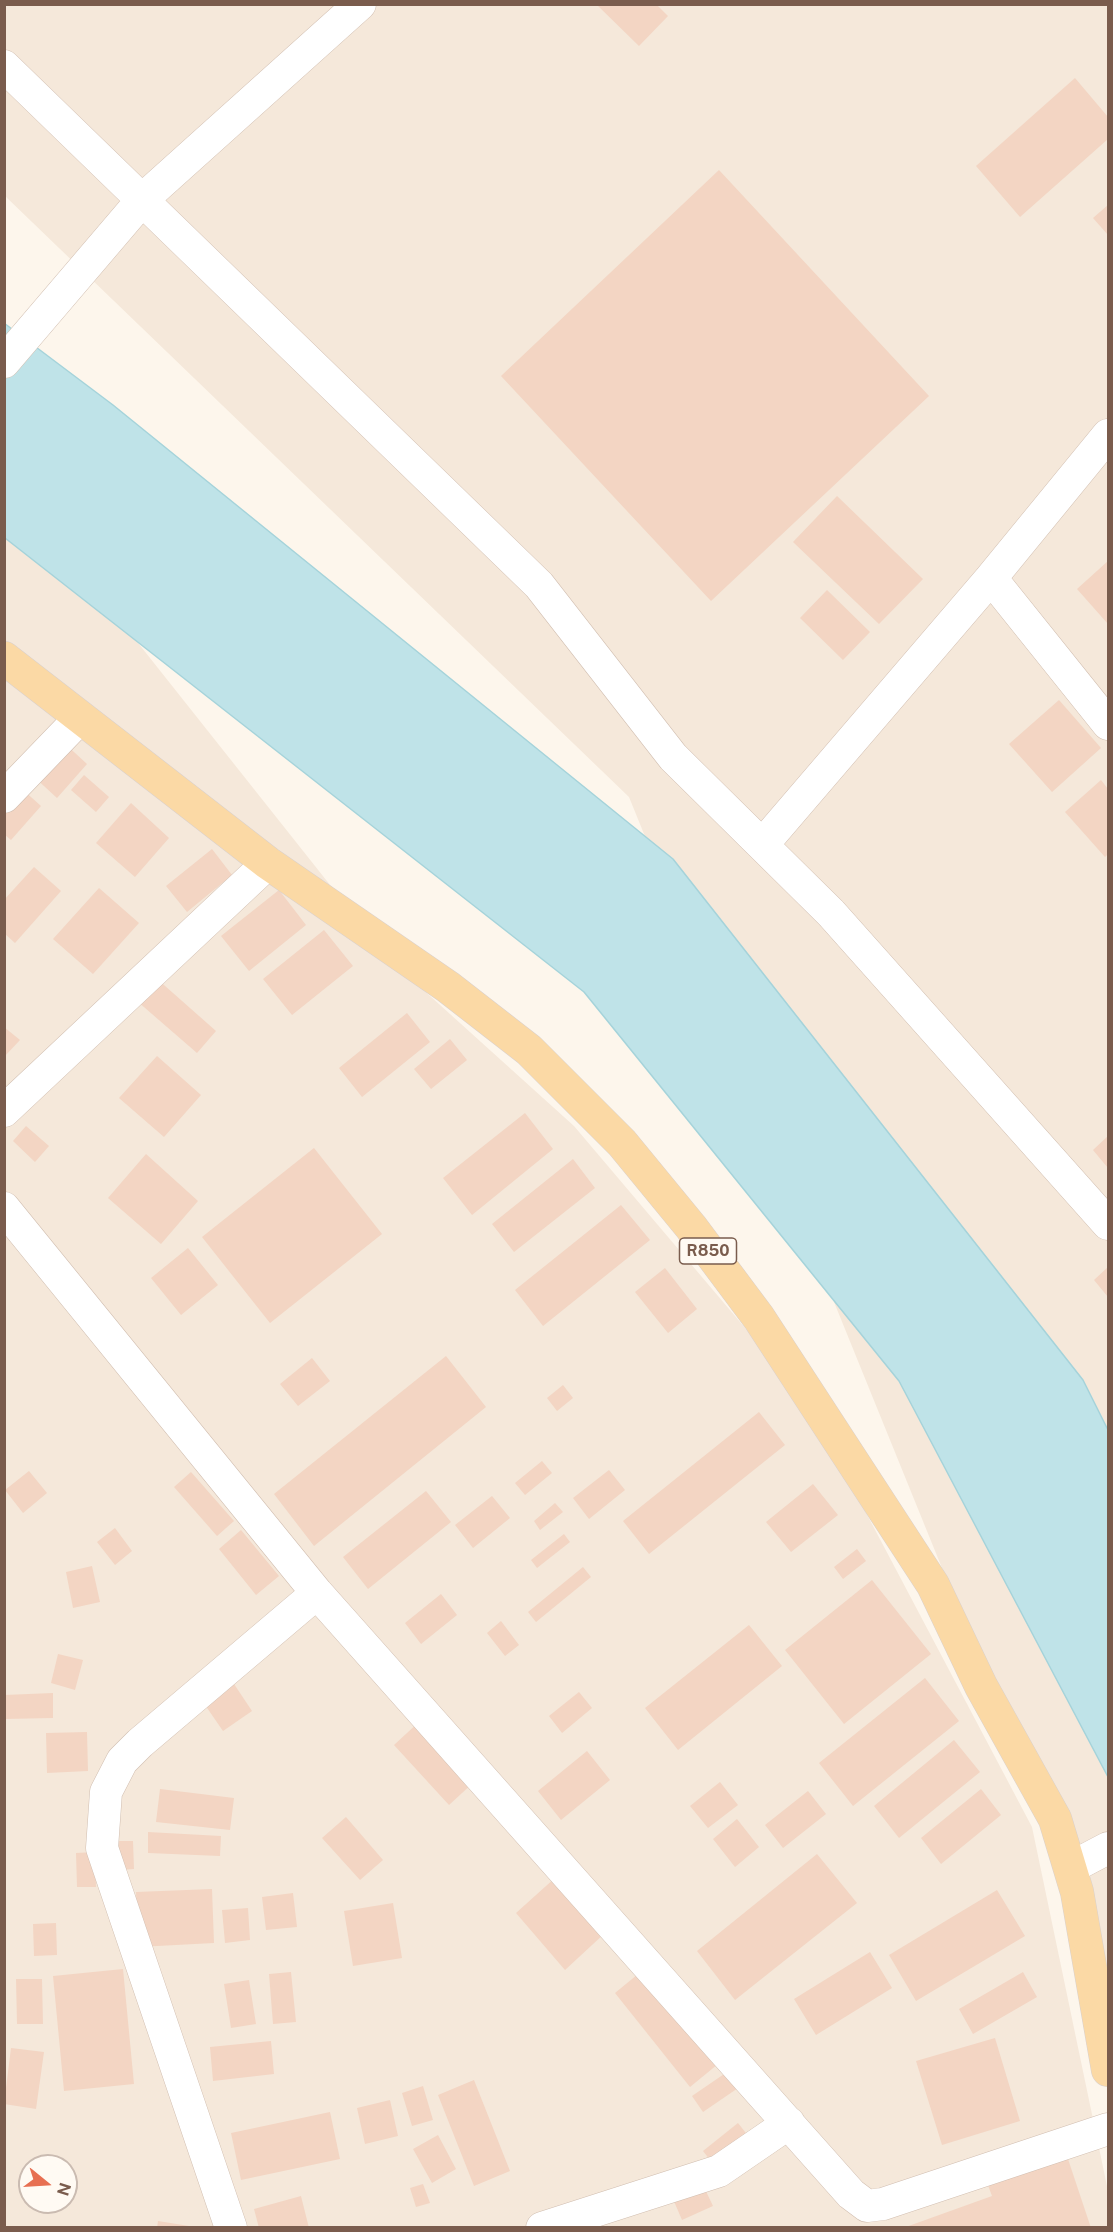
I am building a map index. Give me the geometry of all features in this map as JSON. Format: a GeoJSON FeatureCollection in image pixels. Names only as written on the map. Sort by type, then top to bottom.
{"type":"FeatureCollection","features":[{"type":"Feature","properties":{"kind":"main road","name":"R850"},"geometry":{"type":"LineString","coordinates":[[4,658],[268,863],[448,987],[529,1050],[622,1143],[691,1227],[759,1318],[933,1585],[981,1686],[1055,1819],[1077,1892],[1108,2070]]}},
{"type":"Feature","properties":{"kind":"street"},"geometry":{"type":"LineString","coordinates":[[4,362],[143,199],[360,4]]}},
{"type":"Feature","properties":{"kind":"street"},"geometry":{"type":"LineString","coordinates":[[4,66],[539,585],[673,756],[831,913],[1108,1224]]}},
{"type":"Feature","properties":{"kind":"street"},"geometry":{"type":"LineString","coordinates":[[763,844],[991,578],[1108,435]]}},
{"type":"Feature","properties":{"kind":"street"},"geometry":{"type":"LineString","coordinates":[[991,578],[1108,724]]}},
{"type":"Feature","properties":{"kind":"street"},"geometry":{"type":"LineString","coordinates":[[4,797],[80,718]]}},
{"type":"Feature","properties":{"kind":"street"},"geometry":{"type":"LineString","coordinates":[[4,1111],[268,863]]}},
{"type":"Feature","properties":{"kind":"street"},"geometry":{"type":"LineString","coordinates":[[4,1208],[317,1593],[851,2194],[867,2206],[883,2204],[1108,2129]]}},
{"type":"Feature","properties":{"kind":"street"},"geometry":{"type":"LineString","coordinates":[[231,2228],[102,1848],[106,1792],[122,1761],[140,1743],[317,1593]]}},
{"type":"Feature","properties":{"kind":"street"},"geometry":{"type":"LineString","coordinates":[[1070,1868],[1107,1849]]}},
{"type":"Feature","properties":{"kind":"street"},"geometry":{"type":"LineString","coordinates":[[542,2228],[719,2172],[789,2123]]}},
{"type":"Feature","properties":{"kind":"shaded area"},"geometry":{"type":"Polygon","coordinates":[[[4,5],[1108,5],[1108,1977],[629,797],[5,196],[4,5]]]}},
{"type":"Feature","properties":{"kind":"shaded area"},"geometry":{"type":"Polygon","coordinates":[[[4,474],[388,958],[574,1126],[807,1401],[1032,1827],[1108,2191],[1108,2227],[5,2227],[4,474]]]}},
{"type":"Feature","properties":{"kind":"water"},"geometry":{"type":"Polygon","coordinates":[[[4,323],[113,405],[673,859],[1083,1380],[1108,1430],[1108,1777],[899,1381],[584,992],[5,538],[4,323]]]}},
{"type":"Feature","properties":{"kind":"building"},"geometry":{"type":"Polygon","coordinates":[[[596,4],[656,4],[668,16],[639,46],[596,4]]]}},
{"type":"Feature","properties":{"kind":"building"},"geometry":{"type":"Polygon","coordinates":[[[1075,78],[1108,117],[1108,139],[1020,217],[976,166],[1075,78]]]}},
{"type":"Feature","properties":{"kind":"building"},"geometry":{"type":"Polygon","coordinates":[[[719,170],[929,396],[711,601],[501,376],[719,170]]]}},
{"type":"Feature","properties":{"kind":"building"},"geometry":{"type":"Polygon","coordinates":[[[1108,205],[1108,235],[1093,218],[1108,205]]]}},
{"type":"Feature","properties":{"kind":"building"},"geometry":{"type":"Polygon","coordinates":[[[837,496],[923,579],[879,624],[793,542],[837,496]]]}},
{"type":"Feature","properties":{"kind":"building"},"geometry":{"type":"Polygon","coordinates":[[[1108,561],[1108,624],[1077,589],[1108,561]]]}},
{"type":"Feature","properties":{"kind":"building"},"geometry":{"type":"Polygon","coordinates":[[[827,590],[870,632],[843,660],[800,618],[827,590]]]}},
{"type":"Feature","properties":{"kind":"building"},"geometry":{"type":"Polygon","coordinates":[[[1059,700],[1101,748],[1052,792],[1009,744],[1059,700]]]}},
{"type":"Feature","properties":{"kind":"building"},"geometry":{"type":"Polygon","coordinates":[[[62,741],[87,764],[57,798],[32,775],[62,741]]]}},
{"type":"Feature","properties":{"kind":"building"},"geometry":{"type":"Polygon","coordinates":[[[84,775],[109,797],[96,812],[71,790],[84,775]]]}},
{"type":"Feature","properties":{"kind":"building"},"geometry":{"type":"Polygon","coordinates":[[[1101,780],[1108,789],[1108,854],[1105,857],[1065,812],[1101,780]]]}},
{"type":"Feature","properties":{"kind":"building"},"geometry":{"type":"Polygon","coordinates":[[[22,789],[41,806],[11,840],[4,834],[4,809],[22,789]]]}},
{"type":"Feature","properties":{"kind":"building"},"geometry":{"type":"Polygon","coordinates":[[[131,803],[169,838],[135,877],[96,843],[131,803]]]}},
{"type":"Feature","properties":{"kind":"building"},"geometry":{"type":"Polygon","coordinates":[[[212,849],[232,875],[187,912],[166,886],[212,849]]]}},
{"type":"Feature","properties":{"kind":"building"},"geometry":{"type":"Polygon","coordinates":[[[34,867],[61,891],[15,943],[4,933],[4,900],[34,867]]]}},
{"type":"Feature","properties":{"kind":"building"},"geometry":{"type":"Polygon","coordinates":[[[99,888],[139,923],[93,974],[53,939],[99,888]]]}},
{"type":"Feature","properties":{"kind":"building"},"geometry":{"type":"Polygon","coordinates":[[[279,890],[306,925],[249,971],[221,936],[279,890]]]}},
{"type":"Feature","properties":{"kind":"building"},"geometry":{"type":"Polygon","coordinates":[[[324,930],[353,966],[292,1015],[263,979],[324,930]]]}},
{"type":"Feature","properties":{"kind":"building"},"geometry":{"type":"Polygon","coordinates":[[[156,978],[216,1031],[197,1053],[137,1001],[156,978]]]}},
{"type":"Feature","properties":{"kind":"building"},"geometry":{"type":"Polygon","coordinates":[[[407,1013],[430,1042],[362,1097],[339,1068],[407,1013]]]}},
{"type":"Feature","properties":{"kind":"building"},"geometry":{"type":"Polygon","coordinates":[[[4,1027],[20,1040],[4,1057],[4,1027]]]}},
{"type":"Feature","properties":{"kind":"building"},"geometry":{"type":"Polygon","coordinates":[[[450,1039],[467,1060],[431,1089],[414,1069],[450,1039]]]}},
{"type":"Feature","properties":{"kind":"building"},"geometry":{"type":"Polygon","coordinates":[[[157,1056],[201,1095],[164,1137],[119,1098],[157,1056]]]}},
{"type":"Feature","properties":{"kind":"building"},"geometry":{"type":"Polygon","coordinates":[[[525,1113],[553,1149],[472,1215],[443,1178],[525,1113]]]}},
{"type":"Feature","properties":{"kind":"building"},"geometry":{"type":"Polygon","coordinates":[[[26,1126],[49,1146],[35,1162],[13,1141],[26,1126]]]}},
{"type":"Feature","properties":{"kind":"building"},"geometry":{"type":"Polygon","coordinates":[[[1108,1136],[1108,1168],[1093,1150],[1108,1136]]]}},
{"type":"Feature","properties":{"kind":"building"},"geometry":{"type":"Polygon","coordinates":[[[314,1148],[382,1234],[270,1323],[202,1237],[314,1148]]]}},
{"type":"Feature","properties":{"kind":"building"},"geometry":{"type":"Polygon","coordinates":[[[146,1154],[198,1201],[161,1244],[108,1198],[146,1154]]]}},
{"type":"Feature","properties":{"kind":"building"},"geometry":{"type":"Polygon","coordinates":[[[573,1159],[595,1188],[514,1252],[492,1224],[573,1159]]]}},
{"type":"Feature","properties":{"kind":"building"},"geometry":{"type":"Polygon","coordinates":[[[621,1205],[650,1240],[543,1326],[515,1290],[621,1205]]]}},
{"type":"Feature","properties":{"kind":"building"},"geometry":{"type":"Polygon","coordinates":[[[188,1248],[218,1285],[181,1315],[151,1278],[188,1248]]]}},
{"type":"Feature","properties":{"kind":"building"},"geometry":{"type":"Polygon","coordinates":[[[1108,1267],[1108,1297],[1094,1280],[1108,1267]]]}},
{"type":"Feature","properties":{"kind":"building"},"geometry":{"type":"Polygon","coordinates":[[[665,1268],[697,1309],[668,1333],[635,1292],[665,1268]]]}},
{"type":"Feature","properties":{"kind":"building"},"geometry":{"type":"Polygon","coordinates":[[[446,1356],[486,1407],[314,1546],[274,1494],[446,1356]]]}},
{"type":"Feature","properties":{"kind":"building"},"geometry":{"type":"Polygon","coordinates":[[[312,1358],[330,1381],[298,1406],[280,1384],[312,1358]]]}},
{"type":"Feature","properties":{"kind":"building"},"geometry":{"type":"Polygon","coordinates":[[[563,1385],[573,1398],[557,1411],[547,1398],[563,1385]]]}},
{"type":"Feature","properties":{"kind":"building"},"geometry":{"type":"Polygon","coordinates":[[[759,1412],[785,1445],[649,1554],[623,1521],[759,1412]]]}},
{"type":"Feature","properties":{"kind":"building"},"geometry":{"type":"Polygon","coordinates":[[[542,1461],[552,1473],[525,1495],[515,1483],[542,1461]]]}},
{"type":"Feature","properties":{"kind":"building"},"geometry":{"type":"Polygon","coordinates":[[[609,1470],[625,1490],[589,1519],[573,1498],[609,1470]]]}},
{"type":"Feature","properties":{"kind":"building"},"geometry":{"type":"Polygon","coordinates":[[[29,1471],[47,1493],[23,1513],[5,1490],[29,1471]]]}},
{"type":"Feature","properties":{"kind":"building"},"geometry":{"type":"Polygon","coordinates":[[[191,1472],[234,1521],[217,1536],[174,1487],[191,1472]]]}},
{"type":"Feature","properties":{"kind":"building"},"geometry":{"type":"Polygon","coordinates":[[[813,1484],[838,1515],[791,1552],[766,1522],[813,1484]]]}},
{"type":"Feature","properties":{"kind":"building"},"geometry":{"type":"Polygon","coordinates":[[[426,1491],[451,1522],[368,1589],[343,1557],[426,1491]]]}},
{"type":"Feature","properties":{"kind":"building"},"geometry":{"type":"Polygon","coordinates":[[[492,1496],[510,1518],[473,1548],[455,1525],[492,1496]]]}},
{"type":"Feature","properties":{"kind":"building"},"geometry":{"type":"Polygon","coordinates":[[[555,1503],[563,1512],[540,1530],[534,1521],[555,1503]]]}},
{"type":"Feature","properties":{"kind":"building"},"geometry":{"type":"Polygon","coordinates":[[[115,1528],[132,1551],[115,1565],[97,1542],[115,1528]]]}},
{"type":"Feature","properties":{"kind":"building"},"geometry":{"type":"Polygon","coordinates":[[[241,1530],[279,1576],[256,1595],[219,1549],[241,1530]]]}},
{"type":"Feature","properties":{"kind":"building"},"geometry":{"type":"Polygon","coordinates":[[[564,1534],[570,1542],[537,1568],[531,1560],[564,1534]]]}},
{"type":"Feature","properties":{"kind":"building"},"geometry":{"type":"Polygon","coordinates":[[[857,1549],[866,1561],[843,1579],[834,1567],[857,1549]]]}},
{"type":"Feature","properties":{"kind":"building"},"geometry":{"type":"Polygon","coordinates":[[[92,1566],[100,1602],[73,1608],[66,1572],[92,1566]]]}},
{"type":"Feature","properties":{"kind":"building"},"geometry":{"type":"Polygon","coordinates":[[[583,1567],[591,1577],[536,1622],[528,1612],[583,1567]]]}},
{"type":"Feature","properties":{"kind":"building"},"geometry":{"type":"Polygon","coordinates":[[[872,1580],[931,1654],[844,1724],[785,1650],[872,1580]]]}},
{"type":"Feature","properties":{"kind":"building"},"geometry":{"type":"Polygon","coordinates":[[[441,1594],[457,1615],[421,1644],[405,1623],[441,1594]]]}},
{"type":"Feature","properties":{"kind":"building"},"geometry":{"type":"Polygon","coordinates":[[[501,1621],[519,1645],[505,1656],[487,1633],[501,1621]]]}},
{"type":"Feature","properties":{"kind":"building"},"geometry":{"type":"Polygon","coordinates":[[[749,1625],[782,1666],[678,1750],[645,1708],[749,1625]]]}},
{"type":"Feature","properties":{"kind":"building"},"geometry":{"type":"Polygon","coordinates":[[[58,1654],[83,1660],[75,1690],[51,1683],[58,1654]]]}},
{"type":"Feature","properties":{"kind":"building"},"geometry":{"type":"Polygon","coordinates":[[[925,1678],[959,1721],[853,1806],[819,1763],[925,1678]]]}},
{"type":"Feature","properties":{"kind":"building"},"geometry":{"type":"Polygon","coordinates":[[[232,1681],[252,1711],[223,1731],[203,1702],[232,1681]]]}},
{"type":"Feature","properties":{"kind":"building"},"geometry":{"type":"Polygon","coordinates":[[[579,1692],[592,1708],[562,1733],[549,1716],[579,1692]]]}},
{"type":"Feature","properties":{"kind":"building"},"geometry":{"type":"Polygon","coordinates":[[[53,1693],[53,1718],[4,1719],[4,1695],[53,1693]]]}},
{"type":"Feature","properties":{"kind":"building"},"geometry":{"type":"Polygon","coordinates":[[[420,1721],[474,1782],[449,1805],[394,1745],[420,1721]]]}},
{"type":"Feature","properties":{"kind":"building"},"geometry":{"type":"Polygon","coordinates":[[[87,1732],[88,1771],[47,1773],[46,1733],[87,1732]]]}},
{"type":"Feature","properties":{"kind":"building"},"geometry":{"type":"Polygon","coordinates":[[[954,1740],[980,1772],[899,1838],[874,1806],[954,1740]]]}},
{"type":"Feature","properties":{"kind":"building"},"geometry":{"type":"Polygon","coordinates":[[[587,1751],[610,1780],[561,1820],[538,1791],[587,1751]]]}},
{"type":"Feature","properties":{"kind":"building"},"geometry":{"type":"Polygon","coordinates":[[[720,1782],[738,1805],[708,1828],[690,1806],[720,1782]]]}},
{"type":"Feature","properties":{"kind":"building"},"geometry":{"type":"Polygon","coordinates":[[[160,1789],[234,1798],[230,1830],[156,1822],[160,1789]]]}},
{"type":"Feature","properties":{"kind":"building"},"geometry":{"type":"Polygon","coordinates":[[[981,1789],[1001,1815],[941,1864],[921,1838],[981,1789]]]}},
{"type":"Feature","properties":{"kind":"building"},"geometry":{"type":"Polygon","coordinates":[[[808,1791],[826,1814],[783,1848],[765,1825],[808,1791]]]}},
{"type":"Feature","properties":{"kind":"building"},"geometry":{"type":"Polygon","coordinates":[[[346,1817],[383,1860],[360,1880],[322,1838],[346,1817]]]}},
{"type":"Feature","properties":{"kind":"building"},"geometry":{"type":"Polygon","coordinates":[[[737,1819],[759,1847],[735,1867],[713,1839],[737,1819]]]}},
{"type":"Feature","properties":{"kind":"building"},"geometry":{"type":"Polygon","coordinates":[[[148,1832],[221,1836],[220,1856],[148,1853],[148,1832]]]}},
{"type":"Feature","properties":{"kind":"building"},"geometry":{"type":"Polygon","coordinates":[[[119,1841],[133,1841],[134,1869],[119,1870],[119,1841]]]}},
{"type":"Feature","properties":{"kind":"building"},"geometry":{"type":"Polygon","coordinates":[[[95,1852],[96,1887],[77,1887],[76,1853],[95,1852]]]}},
{"type":"Feature","properties":{"kind":"building"},"geometry":{"type":"Polygon","coordinates":[[[817,1854],[857,1903],[735,2000],[697,1951],[817,1854]]]}},
{"type":"Feature","properties":{"kind":"building"},"geometry":{"type":"Polygon","coordinates":[[[556,1877],[605,1933],[565,1970],[516,1913],[556,1877]]]}},
{"type":"Feature","properties":{"kind":"building"},"geometry":{"type":"Polygon","coordinates":[[[212,1889],[214,1943],[138,1947],[136,1892],[212,1889]]]}},
{"type":"Feature","properties":{"kind":"building"},"geometry":{"type":"Polygon","coordinates":[[[997,1890],[1025,1936],[916,2001],[889,1955],[997,1890]]]}},
{"type":"Feature","properties":{"kind":"building"},"geometry":{"type":"Polygon","coordinates":[[[293,1893],[297,1927],[266,1930],[262,1897],[293,1893]]]}},
{"type":"Feature","properties":{"kind":"building"},"geometry":{"type":"Polygon","coordinates":[[[393,1903],[402,1958],[353,1966],[344,1911],[393,1903]]]}},
{"type":"Feature","properties":{"kind":"building"},"geometry":{"type":"Polygon","coordinates":[[[248,1908],[250,1940],[225,1943],[222,1910],[248,1908]]]}},
{"type":"Feature","properties":{"kind":"building"},"geometry":{"type":"Polygon","coordinates":[[[56,1923],[57,1955],[34,1956],[33,1924],[56,1923]]]}},
{"type":"Feature","properties":{"kind":"building"},"geometry":{"type":"Polygon","coordinates":[[[870,1952],[892,1988],[816,2035],[794,1999],[870,1952]]]}},
{"type":"Feature","properties":{"kind":"building"},"geometry":{"type":"Polygon","coordinates":[[[123,1969],[134,2084],[64,2091],[53,1976],[123,1969]]]}},
{"type":"Feature","properties":{"kind":"building"},"geometry":{"type":"Polygon","coordinates":[[[643,1970],[718,2064],[690,2087],[615,1993],[643,1970]]]}},
{"type":"Feature","properties":{"kind":"building"},"geometry":{"type":"Polygon","coordinates":[[[291,1972],[296,2022],[273,2024],[269,1974],[291,1972]]]}},
{"type":"Feature","properties":{"kind":"building"},"geometry":{"type":"Polygon","coordinates":[[[1023,1972],[1037,1997],[973,2034],[959,2009],[1023,1972]]]}},
{"type":"Feature","properties":{"kind":"building"},"geometry":{"type":"Polygon","coordinates":[[[16,1979],[42,1979],[43,2024],[17,2024],[16,1979]]]}},
{"type":"Feature","properties":{"kind":"building"},"geometry":{"type":"Polygon","coordinates":[[[249,1980],[256,2024],[231,2028],[224,1984],[249,1980]]]}},
{"type":"Feature","properties":{"kind":"building"},"geometry":{"type":"Polygon","coordinates":[[[995,2038],[1020,2121],[942,2145],[916,2061],[995,2038]]]}},
{"type":"Feature","properties":{"kind":"building"},"geometry":{"type":"Polygon","coordinates":[[[271,2041],[274,2074],[213,2081],[210,2047],[271,2041]]]}},
{"type":"Feature","properties":{"kind":"building"},"geometry":{"type":"Polygon","coordinates":[[[11,2048],[44,2052],[36,2109],[4,2104],[11,2048]]]}},
{"type":"Feature","properties":{"kind":"building"},"geometry":{"type":"Polygon","coordinates":[[[730,2070],[741,2086],[703,2112],[692,2096],[730,2070]]]}},
{"type":"Feature","properties":{"kind":"building"},"geometry":{"type":"Polygon","coordinates":[[[474,2080],[510,2171],[474,2186],[438,2095],[474,2080]]]}},
{"type":"Feature","properties":{"kind":"building"},"geometry":{"type":"Polygon","coordinates":[[[423,2086],[433,2120],[412,2126],[402,2093],[423,2086]]]}},
{"type":"Feature","properties":{"kind":"building"},"geometry":{"type":"Polygon","coordinates":[[[390,2100],[398,2136],[365,2144],[357,2108],[390,2100]]]}},
{"type":"Feature","properties":{"kind":"building"},"geometry":{"type":"Polygon","coordinates":[[[330,2112],[340,2159],[241,2180],[231,2133],[330,2112]]]}},
{"type":"Feature","properties":{"kind":"building"},"geometry":{"type":"Polygon","coordinates":[[[738,2123],[749,2137],[714,2165],[703,2151],[738,2123]]]}},
{"type":"Feature","properties":{"kind":"building"},"geometry":{"type":"Polygon","coordinates":[[[438,2135],[456,2169],[432,2183],[413,2149],[438,2135]]]}},
{"type":"Feature","properties":{"kind":"building"},"geometry":{"type":"Polygon","coordinates":[[[1065,2150],[1091,2228],[903,2228],[992,2196],[985,2177],[1065,2150]]]}},
{"type":"Feature","properties":{"kind":"building"},"geometry":{"type":"Polygon","coordinates":[[[423,2184],[430,2203],[416,2207],[410,2188],[423,2184]]]}},
{"type":"Feature","properties":{"kind":"building"},"geometry":{"type":"Polygon","coordinates":[[[703,2185],[713,2206],[682,2220],[673,2199],[703,2185]]]}},
{"type":"Feature","properties":{"kind":"building"},"geometry":{"type":"Polygon","coordinates":[[[301,2196],[309,2228],[259,2228],[254,2209],[301,2196]]]}},
{"type":"Feature","properties":{"kind":"building"},"geometry":{"type":"Polygon","coordinates":[[[158,2221],[189,2226],[189,2228],[157,2228],[158,2221]]]}}]}
